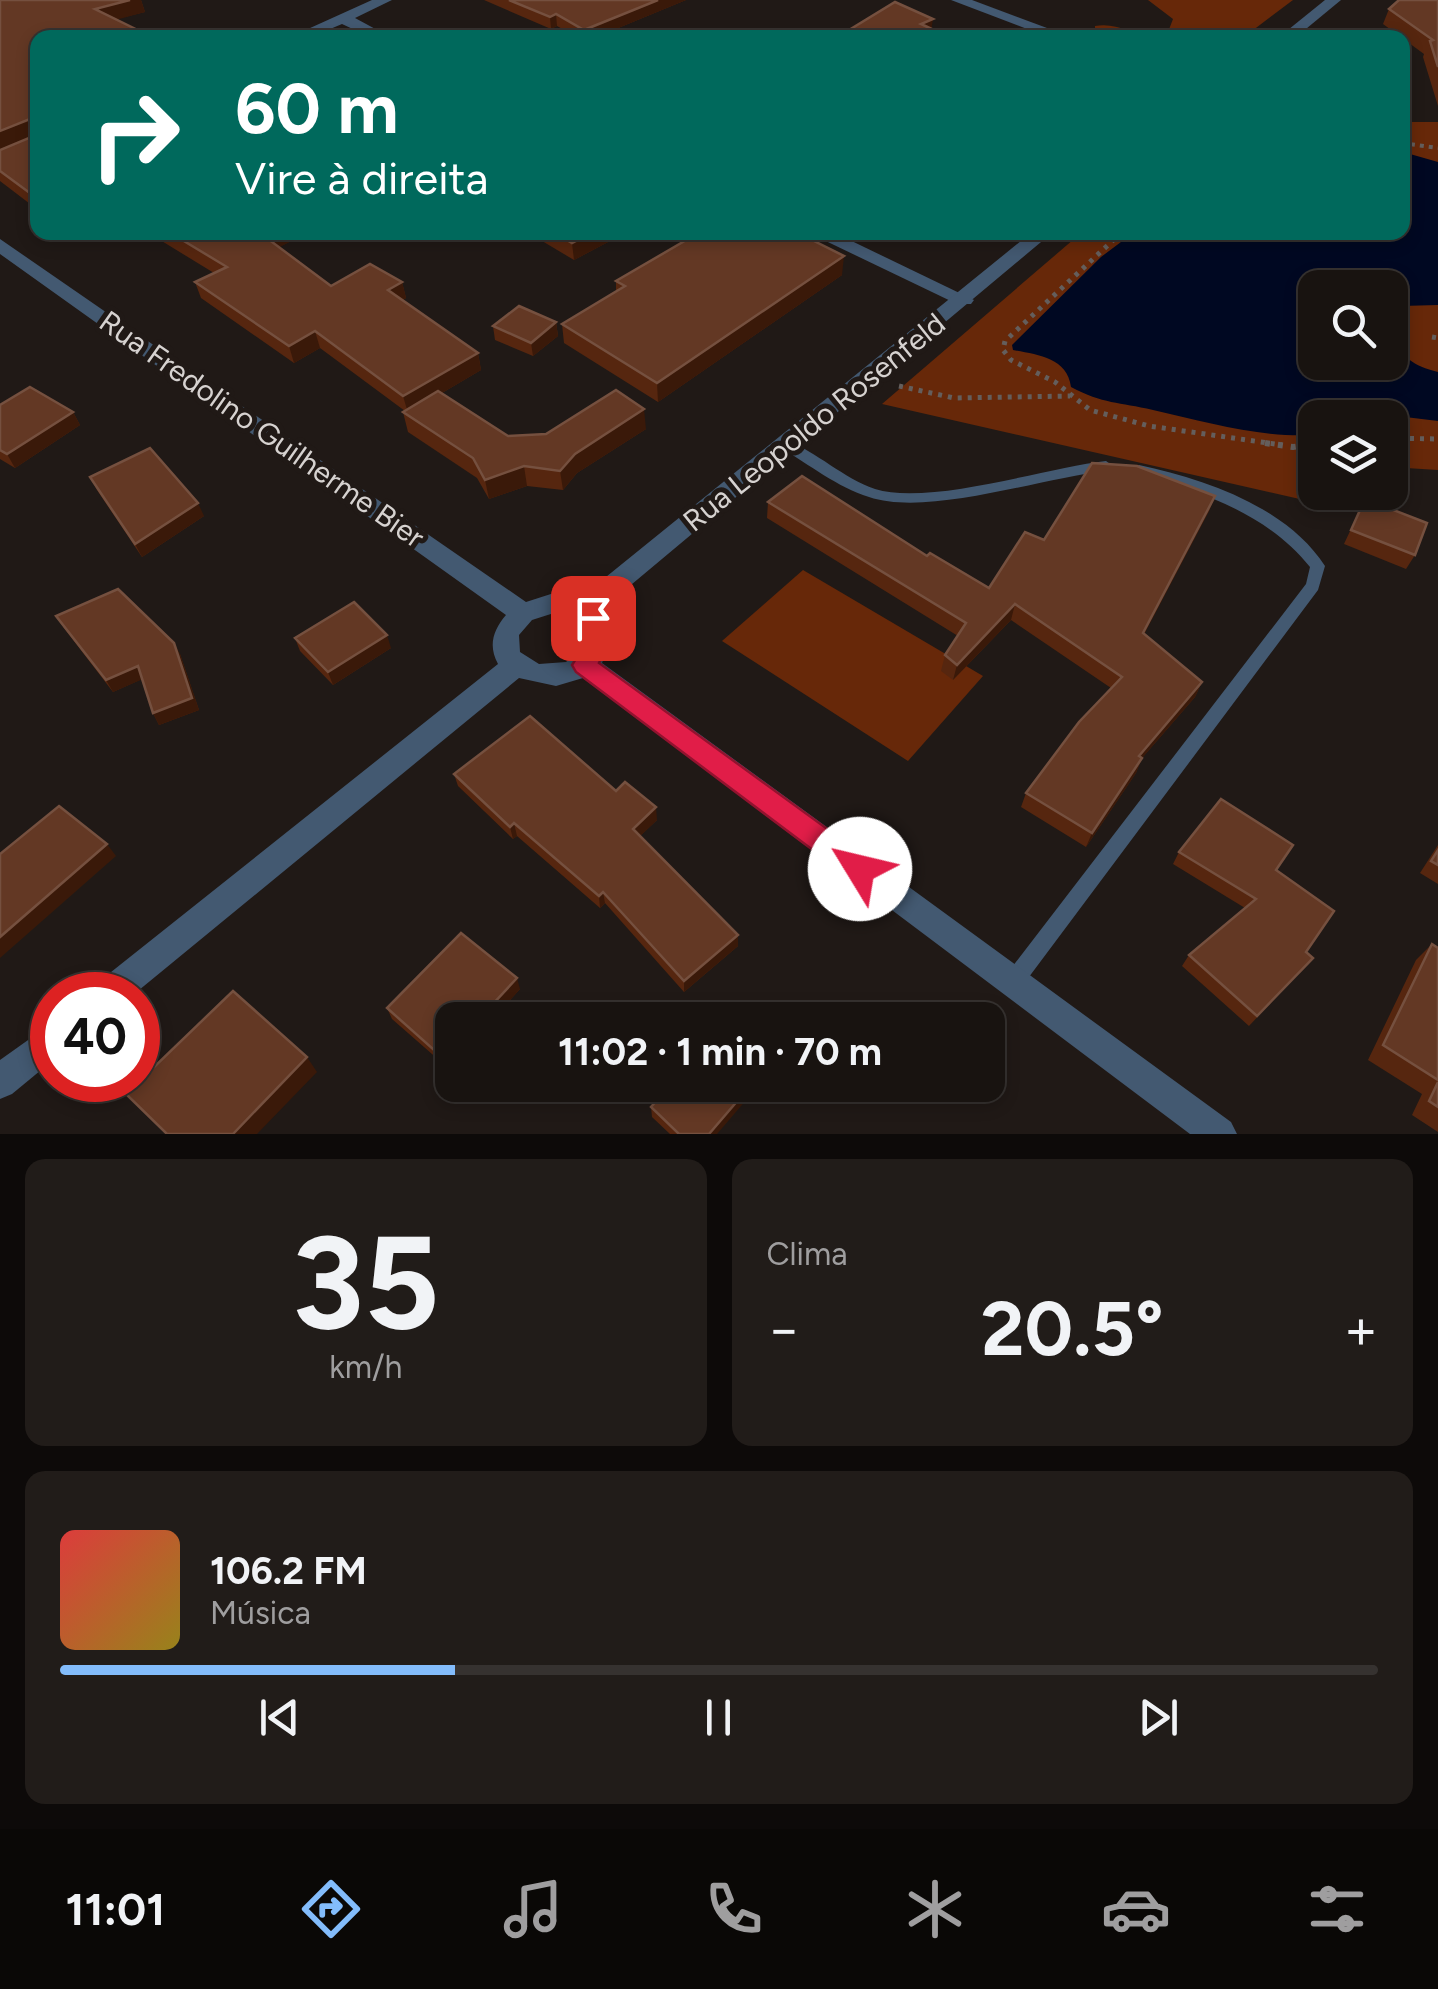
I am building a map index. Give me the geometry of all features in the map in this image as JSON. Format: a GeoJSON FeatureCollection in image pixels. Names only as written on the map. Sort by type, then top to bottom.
{"type":"FeatureCollection","features":[{"type":"Feature","properties":{"kind":"street"},"geometry":{"type":"LineString","coordinates":[[314,30],[386,0]]}},
{"type":"Feature","properties":{"kind":"street"},"geometry":{"type":"LineString","coordinates":[[958,0],[1044,30]]}},
{"type":"Feature","properties":{"kind":"street"},"geometry":{"type":"LineString","coordinates":[[1295,30],[1334,0]]}},
{"type":"Feature","properties":{"kind":"street"},"geometry":{"type":"LineString","coordinates":[[342,18],[368,30]]}},
{"type":"Feature","properties":{"kind":"street"},"geometry":{"type":"LineString","coordinates":[[833,240],[964,300]]}},
{"type":"Feature","properties":{"kind":"street","name":"Rua Leopoldo Rosenfeld"},"geometry":{"type":"LineString","coordinates":[[583,610],[1035,240]]}},
{"type":"Feature","properties":{"kind":"street","name":"Rua Fredolino Guilherme Bier"},"geometry":{"type":"LineString","coordinates":[[0,245],[523,613]]}},
{"type":"Feature","properties":{"kind":"street"},"geometry":{"type":"LineString","coordinates":[[554,603],[583,610],[599,629],[595,654],[584,665],[556,676],[527,673],[516,666],[504,644],[506,632],[523,613],[554,603]]}},
{"type":"Feature","properties":{"kind":"street"},"geometry":{"type":"LineString","coordinates":[[584,665],[1219,1134]]}},
{"type":"Feature","properties":{"kind":"street"},"geometry":{"type":"LineString","coordinates":[[137,972],[516,666]]}},
{"type":"Feature","properties":{"kind":"street"},"geometry":{"type":"LineString","coordinates":[[0,1082],[30,1058]]}},
{"type":"Feature","properties":{"kind":"lane"},"geometry":{"type":"LineString","coordinates":[[786,445],[875,494],[905,500],[1068,468],[1110,466],[1158,473],[1201,488],[1287,532],[1308,548],[1318,566],[1313,586],[1013,982]]}},
{"type":"Feature","properties":{"kind":"path"},"geometry":{"type":"LineString","coordinates":[[1410,144],[1438,148]]}},
{"type":"Feature","properties":{"kind":"path"},"geometry":{"type":"LineString","coordinates":[[1111,240],[1005,341],[1004,350],[1011,360],[1055,382],[1090,410],[1149,426],[1298,446]]}},
{"type":"Feature","properties":{"kind":"path"},"geometry":{"type":"LineString","coordinates":[[870,377],[954,398],[1070,396]]}},
{"type":"Feature","properties":{"kind":"path"},"geometry":{"type":"LineString","coordinates":[[1408,438],[1438,439]]}},
{"type":"Feature","properties":{"kind":"shaded area"},"geometry":{"type":"Polygon","coordinates":[[[1148,0],[1293,0],[1253,30],[1169,30],[1173,19],[1148,0]]]}},
{"type":"Feature","properties":{"kind":"shaded area"},"geometry":{"type":"Polygon","coordinates":[[[1095,26],[1130,30],[1095,30],[1095,26]]]}},
{"type":"Feature","properties":{"kind":"shaded area"},"geometry":{"type":"Polygon","coordinates":[[[1438,122],[1438,470],[1408,468],[1408,400],[1298,400],[1298,499],[882,404],[1073,240],[1410,240],[1410,123],[1438,122]]]}},
{"type":"Feature","properties":{"kind":"shaded area"},"geometry":{"type":"Polygon","coordinates":[[[803,570],[983,676],[908,761],[722,641],[803,570]]]}},
{"type":"Feature","properties":{"kind":"water"},"geometry":{"type":"Polygon","coordinates":[[[1410,154],[1438,162],[1438,305],[1408,306],[1408,270],[1298,270],[1298,380],[1408,380],[1408,358],[1438,372],[1438,421],[1408,417],[1408,400],[1298,400],[1298,435],[1253,432],[1093,397],[1071,387],[1064,369],[1057,363],[1013,350],[1012,345],[1101,257],[1124,240],[1410,240],[1410,154]]]}},
{"type":"Feature","properties":{"kind":"building"},"geometry":{"type":"Polygon","coordinates":[[[0,0],[130,0],[95,9],[138,30],[30,30],[30,119],[0,131],[0,0]]]}},
{"type":"Feature","properties":{"kind":"building"},"geometry":{"type":"Polygon","coordinates":[[[509,0],[658,0],[584,30],[556,14],[550,17],[509,0]]]}},
{"type":"Feature","properties":{"kind":"building"},"geometry":{"type":"Polygon","coordinates":[[[1399,0],[1438,0],[1438,67],[1430,41],[1433,40],[1389,9],[1399,0]]]}},
{"type":"Feature","properties":{"kind":"building"},"geometry":{"type":"Polygon","coordinates":[[[895,2],[933,19],[921,24],[934,30],[849,30],[895,2]]]}},
{"type":"Feature","properties":{"kind":"building"},"geometry":{"type":"Polygon","coordinates":[[[30,138],[30,193],[0,171],[0,150],[30,138]]]}},
{"type":"Feature","properties":{"kind":"building"},"geometry":{"type":"Polygon","coordinates":[[[182,240],[269,240],[331,286],[370,264],[402,282],[388,290],[478,353],[403,396],[315,331],[289,346],[195,282],[227,267],[182,240]]]}},
{"type":"Feature","properties":{"kind":"building"},"geometry":{"type":"Polygon","coordinates":[[[686,240],[812,240],[844,256],[657,383],[562,324],[625,286],[616,281],[686,240]]]}},
{"type":"Feature","properties":{"kind":"building"},"geometry":{"type":"Polygon","coordinates":[[[519,306],[556,322],[531,343],[493,326],[519,306]]]}},
{"type":"Feature","properties":{"kind":"building"},"geometry":{"type":"Polygon","coordinates":[[[30,387],[73,412],[7,454],[0,450],[0,405],[30,387]]]}},
{"type":"Feature","properties":{"kind":"building"},"geometry":{"type":"Polygon","coordinates":[[[616,390],[644,409],[575,454],[560,471],[524,466],[485,480],[473,458],[403,412],[438,391],[508,436],[546,434],[616,390]]]}},
{"type":"Feature","properties":{"kind":"building"},"geometry":{"type":"Polygon","coordinates":[[[150,448],[198,503],[135,544],[90,477],[150,448]]]}},
{"type":"Feature","properties":{"kind":"building"},"geometry":{"type":"Polygon","coordinates":[[[1092,463],[1137,466],[1215,496],[1143,633],[1202,682],[1139,756],[1142,758],[1092,833],[1026,793],[1079,722],[1122,677],[1015,604],[957,665],[945,655],[966,623],[768,502],[802,476],[927,556],[930,553],[989,588],[1025,532],[1044,540],[1092,463]]]}},
{"type":"Feature","properties":{"kind":"building"},"geometry":{"type":"Polygon","coordinates":[[[1360,510],[1393,510],[1427,523],[1415,555],[1351,530],[1360,510]]]}},
{"type":"Feature","properties":{"kind":"building"},"geometry":{"type":"Polygon","coordinates":[[[118,589],[174,643],[192,698],[153,713],[138,666],[106,680],[56,616],[118,589]]]}},
{"type":"Feature","properties":{"kind":"building"},"geometry":{"type":"Polygon","coordinates":[[[354,602],[387,635],[328,672],[295,638],[354,602]]]}},
{"type":"Feature","properties":{"kind":"building"},"geometry":{"type":"Polygon","coordinates":[[[530,716],[616,791],[625,782],[656,807],[633,829],[738,935],[684,981],[603,892],[599,896],[514,823],[510,827],[454,774],[530,716]]]}},
{"type":"Feature","properties":{"kind":"building"},"geometry":{"type":"Polygon","coordinates":[[[1221,799],[1293,845],[1276,870],[1334,911],[1306,952],[1313,958],[1257,1016],[1189,955],[1256,899],[1179,852],[1221,799]]]}},
{"type":"Feature","properties":{"kind":"building"},"geometry":{"type":"Polygon","coordinates":[[[59,806],[107,844],[0,937],[0,854],[59,806]]]}},
{"type":"Feature","properties":{"kind":"building"},"geometry":{"type":"Polygon","coordinates":[[[461,933],[517,978],[495,1002],[435,1002],[435,1051],[387,1008],[461,933]]]}},
{"type":"Feature","properties":{"kind":"building"},"geometry":{"type":"Polygon","coordinates":[[[1432,944],[1438,948],[1438,1080],[1383,1045],[1432,944]]]}},
{"type":"Feature","properties":{"kind":"building"},"geometry":{"type":"Polygon","coordinates":[[[233,991],[307,1057],[233,1134],[167,1134],[134,1102],[160,1102],[160,1061],[233,991]]]}},
{"type":"Feature","properties":{"kind":"building"},"geometry":{"type":"Polygon","coordinates":[[[1438,1082],[1438,1107],[1429,1101],[1438,1082]]]}},
{"type":"Feature","properties":{"kind":"building"},"geometry":{"type":"Polygon","coordinates":[[[656,1102],[736,1102],[709,1134],[679,1134],[651,1107],[656,1102]]]}},
{"type":"Feature","properties":{"kind":"route"},"geometry":{"type":"LineString","coordinates":[[593,618],[600,642],[584,665],[860,869]]}}]}
